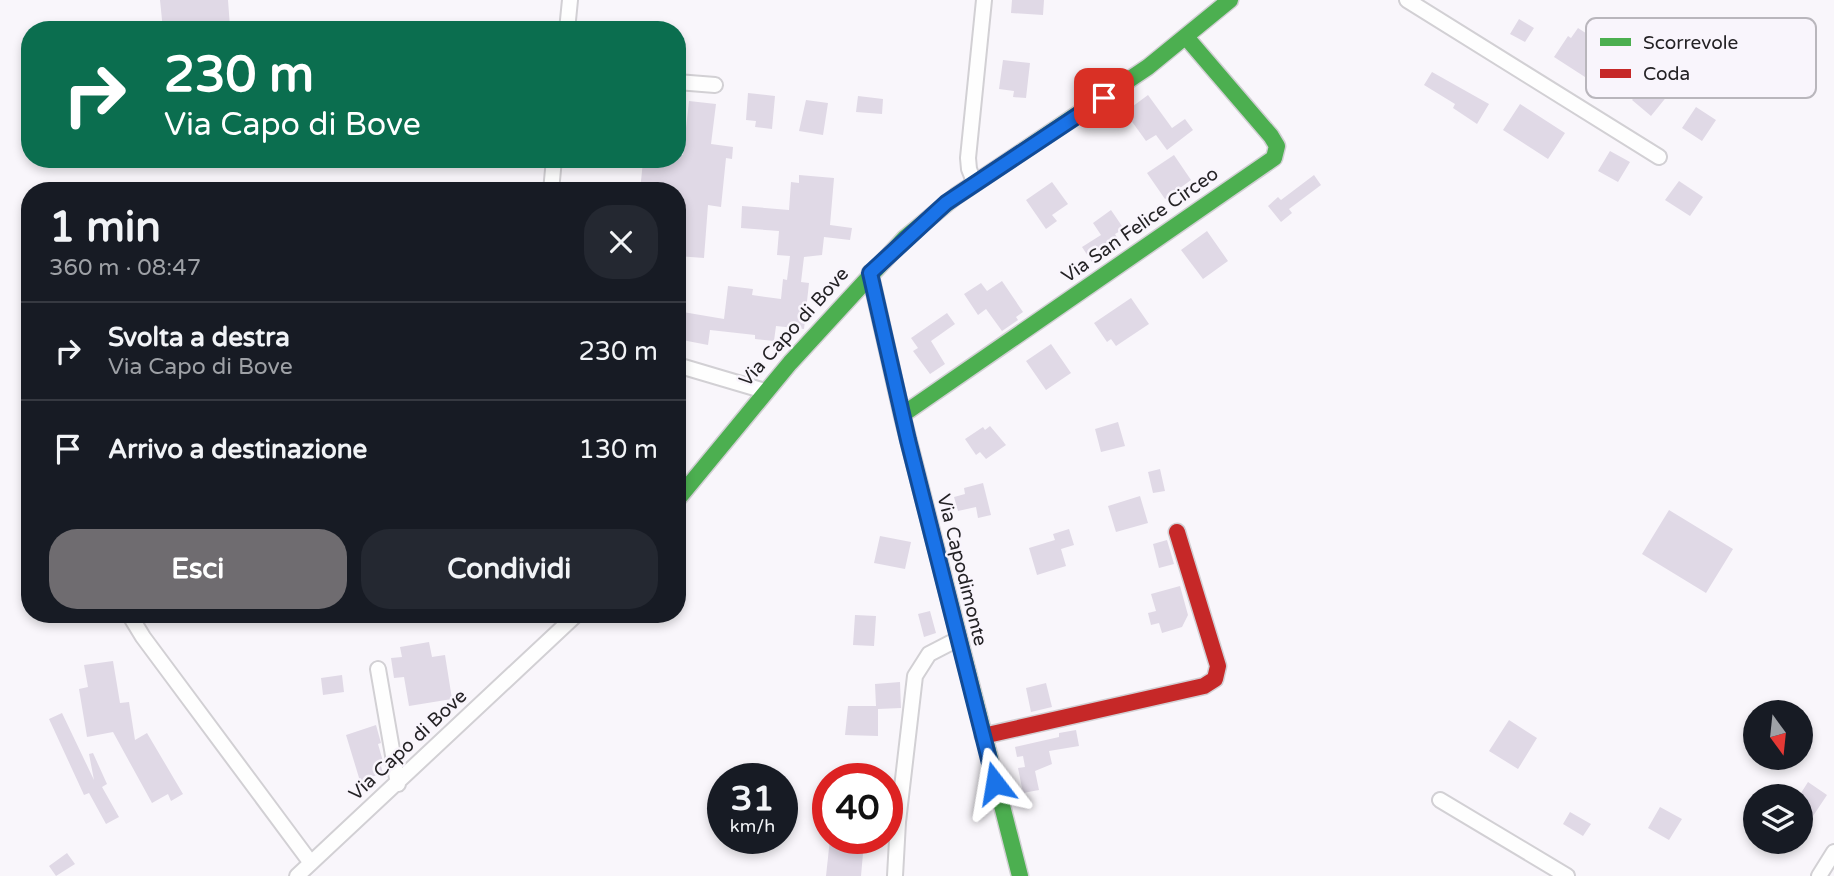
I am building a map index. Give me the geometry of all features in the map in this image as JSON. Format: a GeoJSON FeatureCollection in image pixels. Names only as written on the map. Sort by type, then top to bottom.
{"type":"FeatureCollection","features":[{"type":"Feature","properties":{"kind":"street"},"geometry":{"type":"LineString","coordinates":[[568,21],[570,0]]}},
{"type":"Feature","properties":{"kind":"street"},"geometry":{"type":"LineString","coordinates":[[975,184],[968,158],[984,0]]}},
{"type":"Feature","properties":{"kind":"street","name":"Via Capo di Bove"},"geometry":{"type":"LineString","coordinates":[[686,489],[765,391],[870,273],[937,211],[1121,86],[1230,0]]}},
{"type":"Feature","properties":{"kind":"street"},"geometry":{"type":"LineString","coordinates":[[1407,0],[1659,157]]}},
{"type":"Feature","properties":{"kind":"street","name":"Via San Felice Circeo"},"geometry":{"type":"LineString","coordinates":[[902,415],[1274,158],[1277,146],[1271,136],[1186,37]]}},
{"type":"Feature","properties":{"kind":"street"},"geometry":{"type":"LineString","coordinates":[[686,83],[715,85]]}},
{"type":"Feature","properties":{"kind":"street","name":"Via Capodimonte"},"geometry":{"type":"LineString","coordinates":[[870,273],[902,415],[1020,876]]}},
{"type":"Feature","properties":{"kind":"street"},"geometry":{"type":"LineString","coordinates":[[686,368],[765,391]]}},
{"type":"Feature","properties":{"kind":"street"},"geometry":{"type":"LineString","coordinates":[[983,736],[1204,686],[1215,679],[1218,666],[1177,532]]}},
{"type":"Feature","properties":{"kind":"street"},"geometry":{"type":"LineString","coordinates":[[134,623],[311,863]]}},
{"type":"Feature","properties":{"kind":"street","name":"Via Capo di Bove"},"geometry":{"type":"LineString","coordinates":[[297,876],[568,623]]}},
{"type":"Feature","properties":{"kind":"street"},"geometry":{"type":"LineString","coordinates":[[895,876],[898,822],[915,676],[929,654],[958,639]]}},
{"type":"Feature","properties":{"kind":"street"},"geometry":{"type":"LineString","coordinates":[[378,669],[398,784]]}},
{"type":"Feature","properties":{"kind":"street"},"geometry":{"type":"LineString","coordinates":[[1440,800],[1567,876]]}},
{"type":"Feature","properties":{"kind":"street"},"geometry":{"type":"LineString","coordinates":[[1819,876],[1834,852]]}},
{"type":"Feature","properties":{"kind":"building"},"geometry":{"type":"Polygon","coordinates":[[[160,0],[228,0],[230,21],[162,21],[160,0]]]}},
{"type":"Feature","properties":{"kind":"building"},"geometry":{"type":"Polygon","coordinates":[[[1012,0],[1044,0],[1043,15],[1011,13],[1012,0]]]}},
{"type":"Feature","properties":{"kind":"building"},"geometry":{"type":"Polygon","coordinates":[[[1519,19],[1534,28],[1525,42],[1510,34],[1519,19]]]}},
{"type":"Feature","properties":{"kind":"building"},"geometry":{"type":"Polygon","coordinates":[[[1578,28],[1586,33],[1585,77],[1554,57],[1568,36],[1571,38],[1578,28]]]}},
{"type":"Feature","properties":{"kind":"building"},"geometry":{"type":"Polygon","coordinates":[[[1003,60],[1030,63],[1026,98],[1013,97],[1014,91],[999,89],[1003,60]]]}},
{"type":"Feature","properties":{"kind":"building"},"geometry":{"type":"Polygon","coordinates":[[[1432,72],[1489,104],[1477,124],[1453,108],[1455,104],[1424,85],[1432,72]]]}},
{"type":"Feature","properties":{"kind":"building"},"geometry":{"type":"Polygon","coordinates":[[[748,93],[775,96],[772,129],[755,127],[756,121],[746,120],[748,93]]]}},
{"type":"Feature","properties":{"kind":"building"},"geometry":{"type":"Polygon","coordinates":[[[1148,95],[1172,128],[1185,119],[1193,130],[1167,150],[1156,135],[1146,141],[1125,112],[1148,95]]]}},
{"type":"Feature","properties":{"kind":"building"},"geometry":{"type":"Polygon","coordinates":[[[858,96],[883,99],[882,114],[856,112],[858,96]]]}},
{"type":"Feature","properties":{"kind":"building"},"geometry":{"type":"Polygon","coordinates":[[[1634,98],[1666,98],[1651,116],[1632,100],[1634,98]]]}},
{"type":"Feature","properties":{"kind":"building"},"geometry":{"type":"Polygon","coordinates":[[[806,100],[828,103],[823,135],[799,131],[806,100]]]}},
{"type":"Feature","properties":{"kind":"building"},"geometry":{"type":"Polygon","coordinates":[[[689,101],[716,104],[711,144],[733,147],[732,159],[726,158],[721,207],[708,205],[704,258],[686,257],[686,182],[641,182],[642,168],[686,168],[689,101]]]}},
{"type":"Feature","properties":{"kind":"building"},"geometry":{"type":"Polygon","coordinates":[[[1520,104],[1565,133],[1548,159],[1503,130],[1520,104]]]}},
{"type":"Feature","properties":{"kind":"building"},"geometry":{"type":"Polygon","coordinates":[[[1696,107],[1716,120],[1702,141],[1682,128],[1696,107]]]}},
{"type":"Feature","properties":{"kind":"building"},"geometry":{"type":"Polygon","coordinates":[[[1610,151],[1630,162],[1618,182],[1598,171],[1610,151]]]}},
{"type":"Feature","properties":{"kind":"building"},"geometry":{"type":"Polygon","coordinates":[[[1174,155],[1191,180],[1165,199],[1147,173],[1174,155]]]}},
{"type":"Feature","properties":{"kind":"building"},"geometry":{"type":"Polygon","coordinates":[[[799,175],[834,178],[830,225],[852,228],[850,240],[824,237],[822,255],[804,257],[801,282],[809,283],[804,329],[776,326],[774,341],[755,339],[755,335],[710,330],[708,345],[686,341],[686,313],[724,319],[728,286],[753,289],[752,295],[781,299],[783,279],[787,280],[790,256],[777,255],[779,231],[741,228],[742,206],[789,210],[791,182],[799,183],[799,175]]]}},
{"type":"Feature","properties":{"kind":"building"},"geometry":{"type":"Polygon","coordinates":[[[1314,175],[1321,185],[1289,209],[1292,213],[1281,222],[1268,206],[1278,197],[1281,200],[1314,175]]]}},
{"type":"Feature","properties":{"kind":"building"},"geometry":{"type":"Polygon","coordinates":[[[1679,181],[1703,197],[1690,216],[1665,200],[1679,181]]]}},
{"type":"Feature","properties":{"kind":"building"},"geometry":{"type":"Polygon","coordinates":[[[1052,182],[1068,204],[1052,215],[1057,221],[1046,229],[1026,200],[1052,182]]]}},
{"type":"Feature","properties":{"kind":"building"},"geometry":{"type":"Polygon","coordinates":[[[1111,210],[1124,229],[1115,234],[1122,246],[1094,265],[1082,247],[1101,235],[1093,223],[1111,210]]]}},
{"type":"Feature","properties":{"kind":"building"},"geometry":{"type":"Polygon","coordinates":[[[1207,231],[1228,261],[1203,279],[1181,250],[1207,231]]]}},
{"type":"Feature","properties":{"kind":"building"},"geometry":{"type":"Polygon","coordinates":[[[1002,281],[1023,312],[1016,317],[1018,320],[1002,331],[986,309],[978,315],[964,294],[981,283],[987,291],[1002,281]]]}},
{"type":"Feature","properties":{"kind":"building"},"geometry":{"type":"Polygon","coordinates":[[[1131,298],[1149,324],[1116,346],[1111,339],[1107,342],[1094,323],[1131,298]]]}},
{"type":"Feature","properties":{"kind":"building"},"geometry":{"type":"Polygon","coordinates":[[[947,313],[955,324],[931,341],[945,364],[930,374],[913,351],[918,348],[911,338],[947,313]]]}},
{"type":"Feature","properties":{"kind":"building"},"geometry":{"type":"Polygon","coordinates":[[[1051,344],[1071,373],[1046,390],[1026,361],[1051,344]]]}},
{"type":"Feature","properties":{"kind":"building"},"geometry":{"type":"Polygon","coordinates":[[[1118,422],[1125,446],[1101,452],[1095,429],[1118,422]]]}},
{"type":"Feature","properties":{"kind":"building"},"geometry":{"type":"Polygon","coordinates":[[[990,426],[1006,445],[986,459],[980,452],[976,455],[965,439],[983,427],[985,430],[990,426]]]}},
{"type":"Feature","properties":{"kind":"building"},"geometry":{"type":"Polygon","coordinates":[[[1160,469],[1165,491],[1153,493],[1148,472],[1160,469]]]}},
{"type":"Feature","properties":{"kind":"building"},"geometry":{"type":"Polygon","coordinates":[[[983,483],[991,515],[978,518],[976,507],[958,511],[954,497],[965,494],[964,488],[983,483]]]}},
{"type":"Feature","properties":{"kind":"building"},"geometry":{"type":"Polygon","coordinates":[[[1140,496],[1148,523],[1116,532],[1108,506],[1140,496]]]}},
{"type":"Feature","properties":{"kind":"building"},"geometry":{"type":"Polygon","coordinates":[[[1669,510],[1733,549],[1706,593],[1642,554],[1669,510]]]}},
{"type":"Feature","properties":{"kind":"building"},"geometry":{"type":"Polygon","coordinates":[[[1069,529],[1074,545],[1061,549],[1066,566],[1037,575],[1029,548],[1055,540],[1053,534],[1069,529]]]}},
{"type":"Feature","properties":{"kind":"building"},"geometry":{"type":"Polygon","coordinates":[[[880,536],[911,542],[905,569],[874,563],[880,536]]]}},
{"type":"Feature","properties":{"kind":"building"},"geometry":{"type":"Polygon","coordinates":[[[1167,540],[1174,564],[1159,568],[1153,544],[1167,540]]]}},
{"type":"Feature","properties":{"kind":"building"},"geometry":{"type":"Polygon","coordinates":[[[1180,586],[1188,615],[1182,627],[1162,633],[1159,623],[1151,625],[1148,613],[1156,611],[1151,594],[1180,586]]]}},
{"type":"Feature","properties":{"kind":"building"},"geometry":{"type":"Polygon","coordinates":[[[930,611],[936,633],[924,637],[918,614],[930,611]]]}},
{"type":"Feature","properties":{"kind":"building"},"geometry":{"type":"Polygon","coordinates":[[[855,615],[876,616],[874,646],[853,645],[855,615]]]}},
{"type":"Feature","properties":{"kind":"building"},"geometry":{"type":"Polygon","coordinates":[[[429,642],[432,657],[445,655],[452,699],[409,706],[404,677],[394,678],[391,658],[402,657],[400,647],[429,642]]]}},
{"type":"Feature","properties":{"kind":"building"},"geometry":{"type":"Polygon","coordinates":[[[113,661],[120,703],[129,702],[135,740],[147,733],[183,794],[171,801],[168,794],[152,803],[113,732],[87,737],[79,689],[88,687],[84,665],[113,661]]]}},
{"type":"Feature","properties":{"kind":"building"},"geometry":{"type":"Polygon","coordinates":[[[342,675],[344,692],[323,695],[321,678],[342,675]]]}},
{"type":"Feature","properties":{"kind":"building"},"geometry":{"type":"Polygon","coordinates":[[[900,682],[901,708],[878,709],[878,736],[845,735],[848,706],[876,706],[875,684],[900,682]]]}},
{"type":"Feature","properties":{"kind":"building"},"geometry":{"type":"Polygon","coordinates":[[[1046,683],[1052,707],[1031,712],[1026,688],[1046,683]]]}},
{"type":"Feature","properties":{"kind":"building"},"geometry":{"type":"Polygon","coordinates":[[[62,713],[94,780],[89,754],[93,753],[107,784],[102,787],[119,817],[106,824],[89,793],[84,795],[49,719],[62,713]]]}},
{"type":"Feature","properties":{"kind":"building"},"geometry":{"type":"Polygon","coordinates":[[[1509,720],[1537,738],[1518,769],[1489,751],[1509,720]]]}},
{"type":"Feature","properties":{"kind":"building"},"geometry":{"type":"Polygon","coordinates":[[[376,725],[381,743],[378,744],[384,765],[381,766],[383,773],[360,781],[346,735],[376,725]]]}},
{"type":"Feature","properties":{"kind":"building"},"geometry":{"type":"Polygon","coordinates":[[[1076,730],[1079,746],[1049,751],[1052,764],[1035,771],[1039,790],[1023,793],[1018,768],[1025,767],[1023,756],[1017,757],[1015,747],[1059,737],[1059,733],[1076,730]]]}},
{"type":"Feature","properties":{"kind":"building"},"geometry":{"type":"Polygon","coordinates":[[[1813,785],[1827,795],[1813,816],[1813,785]]]}},
{"type":"Feature","properties":{"kind":"building"},"geometry":{"type":"Polygon","coordinates":[[[1660,807],[1682,819],[1669,840],[1648,828],[1660,807]]]}},
{"type":"Feature","properties":{"kind":"building"},"geometry":{"type":"Polygon","coordinates":[[[1570,812],[1591,824],[1583,836],[1563,824],[1570,812]]]}},
{"type":"Feature","properties":{"kind":"building"},"geometry":{"type":"Polygon","coordinates":[[[67,853],[75,864],[56,876],[49,866],[67,853]]]}},
{"type":"Feature","properties":{"kind":"building"},"geometry":{"type":"Polygon","coordinates":[[[828,854],[863,854],[861,876],[826,876],[828,854]]]}},
{"type":"Feature","properties":{"kind":"traffic: fast"},"geometry":{"type":"LineString","coordinates":[[686,489],[790,363],[905,238],[956,196],[1148,67],[1230,0]]}},
{"type":"Feature","properties":{"kind":"traffic: fast"},"geometry":{"type":"LineString","coordinates":[[902,415],[1274,158],[1277,146],[1271,136],[1186,37]]}},
{"type":"Feature","properties":{"kind":"traffic: fast"},"geometry":{"type":"LineString","coordinates":[[870,273],[902,415],[1020,876]]}},
{"type":"Feature","properties":{"kind":"traffic: jam"},"geometry":{"type":"LineString","coordinates":[[983,736],[1204,686],[1215,679],[1218,666],[1177,532]]}},
{"type":"Feature","properties":{"kind":"route"},"geometry":{"type":"LineString","coordinates":[[995,783],[908,440],[870,273],[946,203],[1104,98]]}}]}
